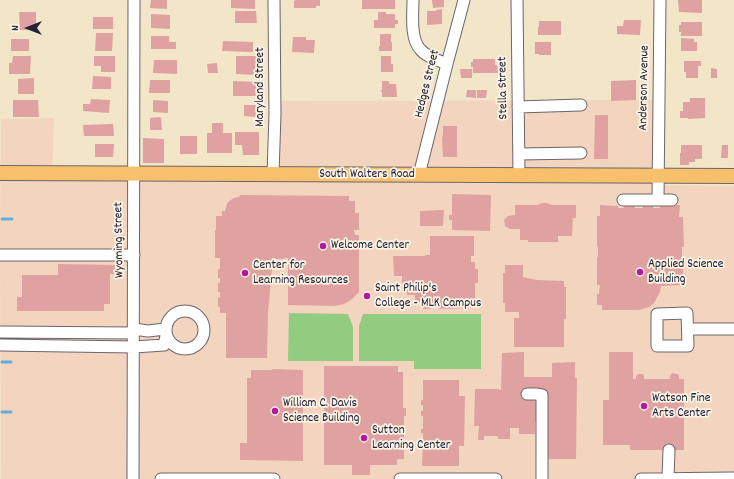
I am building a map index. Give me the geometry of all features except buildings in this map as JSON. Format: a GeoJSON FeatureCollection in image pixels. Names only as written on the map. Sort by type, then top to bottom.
{"type":"FeatureCollection","features":[{"type":"Feature","properties":{"kind":"main road","name":"South Walters Road"},"geometry":{"type":"LineString","coordinates":[[0,173],[734,176]]}},
{"type":"Feature","properties":{"kind":"street","name":"Wyoming Street"},"geometry":{"type":"LineString","coordinates":[[133,479],[134,0]]}},
{"type":"Feature","properties":{"kind":"street","name":"Maryland Street"},"geometry":{"type":"LineString","coordinates":[[273,174],[275,114],[274,0]]}},
{"type":"Feature","properties":{"kind":"street"},"geometry":{"type":"LineString","coordinates":[[413,0],[414,35],[419,49],[434,59],[447,64]]}},
{"type":"Feature","properties":{"kind":"street","name":"Hedges Street"},"geometry":{"type":"LineString","coordinates":[[420,175],[464,0]]}},
{"type":"Feature","properties":{"kind":"street","name":"Stella Street"},"geometry":{"type":"LineString","coordinates":[[517,0],[519,175]]}},
{"type":"Feature","properties":{"kind":"street","name":"Anderson Avenue"},"geometry":{"type":"LineString","coordinates":[[658,200],[660,0]]}},
{"type":"Feature","properties":{"kind":"street"},"geometry":{"type":"LineString","coordinates":[[518,107],[582,105]]}},
{"type":"Feature","properties":{"kind":"street"},"geometry":{"type":"LineString","coordinates":[[519,154],[581,153]]}},
{"type":"Feature","properties":{"kind":"street"},"geometry":{"type":"LineString","coordinates":[[623,200],[672,200]]}},
{"type":"Feature","properties":{"kind":"street"},"geometry":{"type":"LineString","coordinates":[[0,255],[134,255]]}},
{"type":"Feature","properties":{"kind":"street"},"geometry":{"type":"LineString","coordinates":[[688,330],[734,329]]}},
{"type":"Feature","properties":{"kind":"street"},"geometry":{"type":"LineString","coordinates":[[0,332],[148,331],[166,333],[164,345],[134,347],[0,345]]}},
{"type":"Feature","properties":{"kind":"street"},"geometry":{"type":"LineString","coordinates":[[527,394],[542,395],[542,479]]}},
{"type":"Feature","properties":{"kind":"street"},"geometry":{"type":"LineString","coordinates":[[668,479],[669,450]]}},
{"type":"Feature","properties":{"kind":"street"},"geometry":{"type":"LineString","coordinates":[[641,479],[734,478]]}},
{"type":"Feature","properties":{"kind":"street"},"geometry":{"type":"LineString","coordinates":[[160,479],[274,479]]}},
{"type":"Feature","properties":{"kind":"street"},"geometry":{"type":"LineString","coordinates":[[400,479],[496,479]]}},
{"type":"Feature","properties":{"kind":"shaded area","name":"Saint Philip's College - MLK Campus"},"geometry":{"type":"Polygon","coordinates":[[[653,100],[652,185],[734,186],[734,479],[1,479],[1,119],[54,118],[52,181],[280,182],[280,101],[653,100]]]}},
{"type":"Feature","properties":{"kind":"green space"},"geometry":{"type":"Polygon","coordinates":[[[289,313],[348,314],[353,327],[353,361],[288,361],[289,313]]]}},
{"type":"Feature","properties":{"kind":"green space"},"geometry":{"type":"Polygon","coordinates":[[[363,314],[481,314],[481,369],[414,369],[414,361],[359,361],[359,326],[363,314]]]}},
{"type":"Feature","properties":{"kind":"waterway"},"geometry":{"type":"LineString","coordinates":[[2,219],[12,219]]}},
{"type":"Feature","properties":{"kind":"waterway"},"geometry":{"type":"LineString","coordinates":[[2,362],[11,362]]}},
{"type":"Feature","properties":{"kind":"waterway"},"geometry":{"type":"LineString","coordinates":[[2,412],[11,412]]}},
{"type":"Feature","properties":{"kind":"place","name":"Welcome Center"},"geometry":{"type":"Point","coordinates":[323,246]}},
{"type":"Feature","properties":{"kind":"place","name":"Applied Science Building"},"geometry":{"type":"Point","coordinates":[640,272]}},
{"type":"Feature","properties":{"kind":"place","name":"Center for Learning Resources"},"geometry":{"type":"Point","coordinates":[245,273]}},
{"type":"Feature","properties":{"kind":"place","name":"Saint Philip's College - MLK Campus"},"geometry":{"type":"Point","coordinates":[367,296]}},
{"type":"Feature","properties":{"kind":"place","name":"Watson Fine Arts Center"},"geometry":{"type":"Point","coordinates":[644,406]}},
{"type":"Feature","properties":{"kind":"place","name":"William C. Davis Science Building"},"geometry":{"type":"Point","coordinates":[275,411]}},
{"type":"Feature","properties":{"kind":"place","name":"Sutton Learning Center"},"geometry":{"type":"Point","coordinates":[364,438]}}]}
